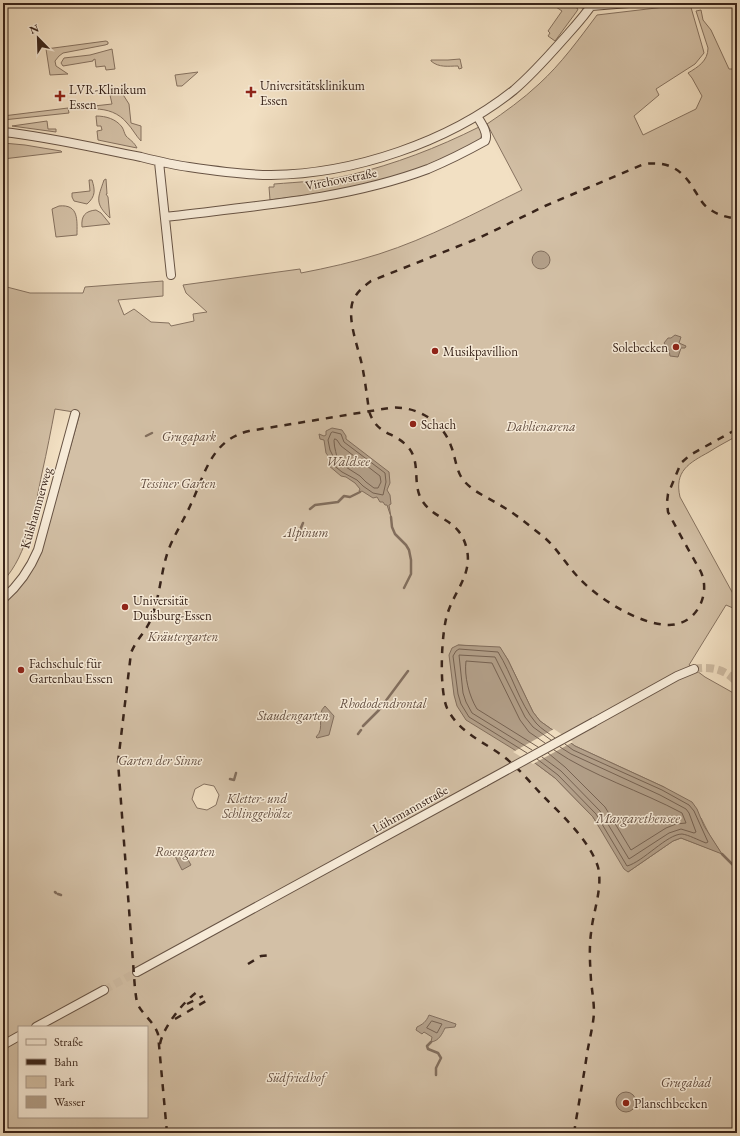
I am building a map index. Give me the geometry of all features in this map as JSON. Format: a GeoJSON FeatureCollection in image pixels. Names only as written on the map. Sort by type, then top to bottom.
{"type":"FeatureCollection","features":[{"type":"Feature","properties":{"kind":"street"},"geometry":{"type":"LineString","coordinates":[[582,3],[629,3]]}},
{"type":"Feature","properties":{"kind":"street","name":"Virchowstraße"},"geometry":{"type":"LineString","coordinates":[[3,132],[30,135],[188,167],[244,173],[270,174],[351,166],[396,152],[456,128],[477,116],[526,80],[549,57],[592,4]]}},
{"type":"Feature","properties":{"kind":"street","name":"Virchowstraße"},"geometry":{"type":"LineString","coordinates":[[165,217],[298,200],[362,189],[429,169],[485,141],[487,137],[477,116]]}},
{"type":"Feature","properties":{"kind":"street"},"geometry":{"type":"LineString","coordinates":[[159,162],[171,275]]}},
{"type":"Feature","properties":{"kind":"street","name":"Külshammerweg"},"geometry":{"type":"LineString","coordinates":[[3,598],[16,587],[29,568],[38,550],[75,414]]}},
{"type":"Feature","properties":{"kind":"street","name":"Lührmannstraße"},"geometry":{"type":"LineString","coordinates":[[137,972],[677,676],[694,669]]}},
{"type":"Feature","properties":{"kind":"street"},"geometry":{"type":"LineString","coordinates":[[38,1026],[104,990]]}},
{"type":"Feature","properties":{"kind":"street"},"geometry":{"type":"LineString","coordinates":[[3,1045],[18,1037]]}},
{"type":"Feature","properties":{"kind":"green space"},"geometry":{"type":"Polygon","coordinates":[[[550,3],[570,3],[578,9],[555,41],[548,36],[550,33],[548,31],[562,11],[550,3]]]}},
{"type":"Feature","properties":{"kind":"green space","name":"Grugapark"},"geometry":{"type":"Polygon","coordinates":[[[690,4],[704,53],[695,64],[656,89],[659,95],[634,116],[643,135],[696,109],[702,96],[688,73],[702,63],[708,53],[708,48],[696,11],[701,10],[703,20],[711,30],[729,69],[737,69],[737,436],[689,464],[681,474],[679,488],[680,497],[737,601],[733,608],[726,605],[689,665],[705,677],[737,695],[737,1133],[3,1133],[3,604],[25,580],[41,552],[80,413],[55,409],[29,530],[19,558],[3,581],[3,286],[30,293],[83,293],[85,287],[163,281],[163,296],[118,300],[124,315],[134,309],[151,322],[169,323],[171,326],[194,321],[193,314],[207,312],[186,293],[183,285],[300,269],[301,273],[350,262],[398,248],[434,233],[522,190],[487,124],[533,90],[570,51],[597,15],[690,4]],[[458,645],[531,760],[555,778],[593,817],[628,872],[673,841],[681,838],[721,853],[701,818],[664,787],[575,746],[540,721],[533,712],[508,660],[500,648],[458,645]],[[204,784],[195,789],[192,799],[197,808],[207,810],[216,805],[219,795],[214,786],[204,784]]]}},
{"type":"Feature","properties":{"kind":"green space"},"geometry":{"type":"Polygon","coordinates":[[[106,41],[108,44],[63,53],[55,61],[56,66],[68,74],[50,75],[46,49],[106,41]]]}},
{"type":"Feature","properties":{"kind":"green space"},"geometry":{"type":"Polygon","coordinates":[[[112,49],[115,69],[106,70],[105,66],[96,67],[95,59],[93,61],[63,66],[61,63],[64,58],[90,55],[112,49]]]}},
{"type":"Feature","properties":{"kind":"green space"},"geometry":{"type":"Polygon","coordinates":[[[460,59],[462,68],[459,69],[458,66],[440,66],[431,61],[431,60],[460,59]]]}},
{"type":"Feature","properties":{"kind":"green space"},"geometry":{"type":"Polygon","coordinates":[[[198,72],[182,86],[177,86],[175,75],[198,72]]]}},
{"type":"Feature","properties":{"kind":"green space"},"geometry":{"type":"Polygon","coordinates":[[[122,93],[129,104],[131,123],[141,126],[141,141],[129,125],[117,114],[95,109],[94,106],[112,104],[110,95],[122,93]]]}},
{"type":"Feature","properties":{"kind":"green space"},"geometry":{"type":"Polygon","coordinates":[[[68,108],[69,113],[3,120],[3,116],[68,108]]]}},
{"type":"Feature","properties":{"kind":"green space"},"geometry":{"type":"Polygon","coordinates":[[[96,116],[107,117],[117,122],[122,127],[126,136],[137,148],[98,140],[97,131],[102,130],[101,126],[97,126],[96,116]]]}},
{"type":"Feature","properties":{"kind":"green space"},"geometry":{"type":"Polygon","coordinates":[[[47,121],[48,129],[56,129],[56,132],[12,126],[47,121]]]}},
{"type":"Feature","properties":{"kind":"green space"},"geometry":{"type":"Polygon","coordinates":[[[479,127],[482,134],[480,141],[409,173],[364,186],[270,200],[269,187],[274,187],[274,184],[331,179],[367,171],[416,155],[479,127]]]}},
{"type":"Feature","properties":{"kind":"green space"},"geometry":{"type":"Polygon","coordinates":[[[3,143],[25,145],[62,152],[3,159],[3,143]]]}},
{"type":"Feature","properties":{"kind":"green space"},"geometry":{"type":"Polygon","coordinates":[[[106,179],[106,194],[108,197],[110,218],[99,204],[100,191],[104,180],[106,179]]]}},
{"type":"Feature","properties":{"kind":"green space"},"geometry":{"type":"Polygon","coordinates":[[[89,180],[92,180],[94,187],[92,198],[87,204],[74,201],[72,193],[90,191],[89,180]]]}},
{"type":"Feature","properties":{"kind":"green space"},"geometry":{"type":"Polygon","coordinates":[[[59,206],[66,206],[73,210],[76,214],[77,235],[56,237],[52,209],[59,206]]]}},
{"type":"Feature","properties":{"kind":"green space"},"geometry":{"type":"Polygon","coordinates":[[[96,210],[101,213],[110,224],[82,227],[84,215],[96,210]]]}},
{"type":"Feature","properties":{"kind":"water"},"geometry":{"type":"Polygon","coordinates":[[[541,251],[547,254],[550,260],[547,266],[541,269],[535,266],[532,260],[535,254],[541,251]]]}},
{"type":"Feature","properties":{"kind":"water","name":"Solebecken"},"geometry":{"type":"Polygon","coordinates":[[[675,335],[681,337],[679,343],[686,346],[685,348],[681,348],[678,357],[670,356],[669,350],[664,343],[668,338],[675,335]]]}},
{"type":"Feature","properties":{"kind":"water","name":"Waldsee"},"geometry":{"type":"Polygon","coordinates":[[[332,428],[342,430],[346,436],[346,439],[389,472],[390,483],[387,490],[390,495],[391,504],[389,505],[391,517],[387,505],[380,502],[377,497],[373,498],[362,491],[360,492],[360,489],[355,483],[346,477],[341,476],[328,465],[329,457],[326,453],[324,440],[320,439],[319,434],[324,436],[326,435],[326,431],[332,428]]]}},
{"type":"Feature","properties":{"kind":"water","name":"Margarethensee"},"geometry":{"type":"Polygon","coordinates":[[[458,645],[500,647],[508,660],[533,712],[540,721],[575,746],[664,787],[692,802],[697,809],[704,826],[722,854],[681,838],[673,841],[628,872],[624,869],[593,817],[555,778],[531,760],[466,720],[457,706],[454,695],[449,655],[452,648],[458,645]]]}},
{"type":"Feature","properties":{"kind":"water"},"geometry":{"type":"Polygon","coordinates":[[[325,706],[334,716],[329,735],[317,738],[316,737],[320,730],[321,713],[325,706]]]}},
{"type":"Feature","properties":{"kind":"water"},"geometry":{"type":"Polygon","coordinates":[[[182,849],[191,865],[182,870],[174,854],[182,849]]]}},
{"type":"Feature","properties":{"kind":"water"},"geometry":{"type":"Polygon","coordinates":[[[429,1015],[456,1024],[455,1027],[445,1028],[438,1039],[431,1042],[432,1037],[424,1032],[422,1034],[416,1030],[417,1027],[423,1024],[429,1015]]]}},
{"type":"Feature","properties":{"kind":"water","name":"Planschbecken"},"geometry":{"type":"Polygon","coordinates":[[[626,1092],[633,1095],[636,1102],[633,1109],[626,1112],[619,1109],[616,1102],[619,1095],[626,1092]]]}},
{"type":"Feature","properties":{"kind":"pier"},"geometry":{"type":"Polygon","coordinates":[[[554,729],[573,742],[533,764],[513,752],[554,729]]]}},
{"type":"Feature","properties":{"kind":"waterway"},"geometry":{"type":"LineString","coordinates":[[146,436],[152,433]]}},
{"type":"Feature","properties":{"kind":"waterway"},"geometry":{"type":"LineString","coordinates":[[310,509],[315,505],[338,502],[344,496],[350,497],[360,492]]}},
{"type":"Feature","properties":{"kind":"waterway"},"geometry":{"type":"LineString","coordinates":[[391,517],[392,527],[395,534],[406,545],[409,550],[411,560],[411,574],[404,588]]}},
{"type":"Feature","properties":{"kind":"waterway"},"geometry":{"type":"LineString","coordinates":[[297,537],[303,523]]}},
{"type":"Feature","properties":{"kind":"waterway"},"geometry":{"type":"LineString","coordinates":[[363,726],[379,710],[408,671]]}},
{"type":"Feature","properties":{"kind":"waterway"},"geometry":{"type":"LineString","coordinates":[[358,734],[361,730]]}},
{"type":"Feature","properties":{"kind":"waterway"},"geometry":{"type":"LineString","coordinates":[[230,779],[234,780],[236,773]]}},
{"type":"Feature","properties":{"kind":"waterway"},"geometry":{"type":"LineString","coordinates":[[722,854],[737,871]]}},
{"type":"Feature","properties":{"kind":"waterway"},"geometry":{"type":"LineString","coordinates":[[431,1042],[427,1046],[428,1049],[438,1053],[441,1058],[436,1068],[436,1075]]}},
{"type":"Feature","properties":{"kind":"tunnel"},"geometry":{"type":"LineString","coordinates":[[694,669],[712,668],[728,674],[737,683]]}},
{"type":"Feature","properties":{"kind":"tunnel"},"geometry":{"type":"LineString","coordinates":[[104,990],[137,972]]}},
{"type":"Feature","properties":{"kind":"railway"},"geometry":{"type":"LineString","coordinates":[[574,1133],[594,1013],[590,945],[592,925],[599,892],[598,867],[589,847],[566,819],[511,763],[463,729],[447,708],[443,688],[442,646],[448,612],[465,575],[468,559],[467,550],[464,540],[454,526],[435,513],[423,502],[419,495],[415,460],[408,447],[403,442],[381,429],[372,419],[369,411],[362,365],[352,326],[352,304],[357,293],[371,281],[479,238],[545,206],[644,164],[661,164],[674,168],[685,177],[706,206],[718,214],[737,219]]}},
{"type":"Feature","properties":{"kind":"railway"},"geometry":{"type":"LineString","coordinates":[[167,1133],[158,1034],[154,1026],[138,1005],[136,999],[118,762],[131,653],[148,626],[152,616],[170,545],[188,510],[205,470],[218,450],[236,435],[249,431],[389,408],[408,409],[418,412],[434,422],[447,437],[462,478],[476,492],[504,507],[545,538],[578,577],[607,601],[632,615],[658,624],[669,625],[679,624],[694,614],[700,606],[704,588],[700,570],[668,512],[668,494],[681,463],[690,455],[737,429]]}},
{"type":"Feature","properties":{"kind":"railway"},"geometry":{"type":"LineString","coordinates":[[248,964],[261,956],[271,955]]}},
{"type":"Feature","properties":{"kind":"railway"},"geometry":{"type":"LineString","coordinates":[[160,1044],[165,1030],[170,1022],[188,1000],[200,990]]}},
{"type":"Feature","properties":{"kind":"railway"},"geometry":{"type":"LineString","coordinates":[[187,1004],[203,996]]}},
{"type":"Feature","properties":{"kind":"railway"},"geometry":{"type":"LineString","coordinates":[[175,1019],[206,1001]]}},
{"type":"Feature","properties":{"kind":"place","name":"Universitätsklinikum Essen"},"geometry":{"type":"Point","coordinates":[251,92]}},
{"type":"Feature","properties":{"kind":"place","name":"LVR-Klinikum Essen"},"geometry":{"type":"Point","coordinates":[60,96]}},
{"type":"Feature","properties":{"kind":"place","name":"Solebecken"},"geometry":{"type":"Point","coordinates":[676,347]}},
{"type":"Feature","properties":{"kind":"place","name":"Musikpavillion"},"geometry":{"type":"Point","coordinates":[435,351]}},
{"type":"Feature","properties":{"kind":"place","name":"Schach"},"geometry":{"type":"Point","coordinates":[413,424]}},
{"type":"Feature","properties":{"kind":"place","name":"Universität Duisburg-Essen"},"geometry":{"type":"Point","coordinates":[125,607]}},
{"type":"Feature","properties":{"kind":"place","name":"Fachschule für Gartenbau Essen"},"geometry":{"type":"Point","coordinates":[21,670]}},
{"type":"Feature","properties":{"kind":"place","name":"Planschbecken"},"geometry":{"type":"Point","coordinates":[626,1103]}},
{"type":"Feature","properties":{"kind":"park label","name":"Dahlienarena"},"geometry":{"type":"Point","coordinates":[541,426]}},
{"type":"Feature","properties":{"kind":"park label","name":"Tessiner Garten"},"geometry":{"type":"Point","coordinates":[178,483]}},
{"type":"Feature","properties":{"kind":"park label","name":"Alpinum"},"geometry":{"type":"Point","coordinates":[306,532]}},
{"type":"Feature","properties":{"kind":"park label","name":"Kräutergarten"},"geometry":{"type":"Point","coordinates":[183,636]}},
{"type":"Feature","properties":{"kind":"park label","name":"Rhododendrontal"},"geometry":{"type":"Point","coordinates":[383,703]}},
{"type":"Feature","properties":{"kind":"park label","name":"Staudengarten"},"geometry":{"type":"Point","coordinates":[293,715]}},
{"type":"Feature","properties":{"kind":"park label","name":"Garten der Sinne"},"geometry":{"type":"Point","coordinates":[160,760]}},
{"type":"Feature","properties":{"kind":"park label","name":"Kletter- und Schlinggehölze"},"geometry":{"type":"Point","coordinates":[257,806]}},
{"type":"Feature","properties":{"kind":"park label","name":"Rosengarten"},"geometry":{"type":"Point","coordinates":[185,851]}},
{"type":"Feature","properties":{"kind":"park label","name":"Südfriedhof"},"geometry":{"type":"Point","coordinates":[296,1077]}},
{"type":"Feature","properties":{"kind":"park label","name":"Grugabad"},"geometry":{"type":"Point","coordinates":[686,1082]}}]}
